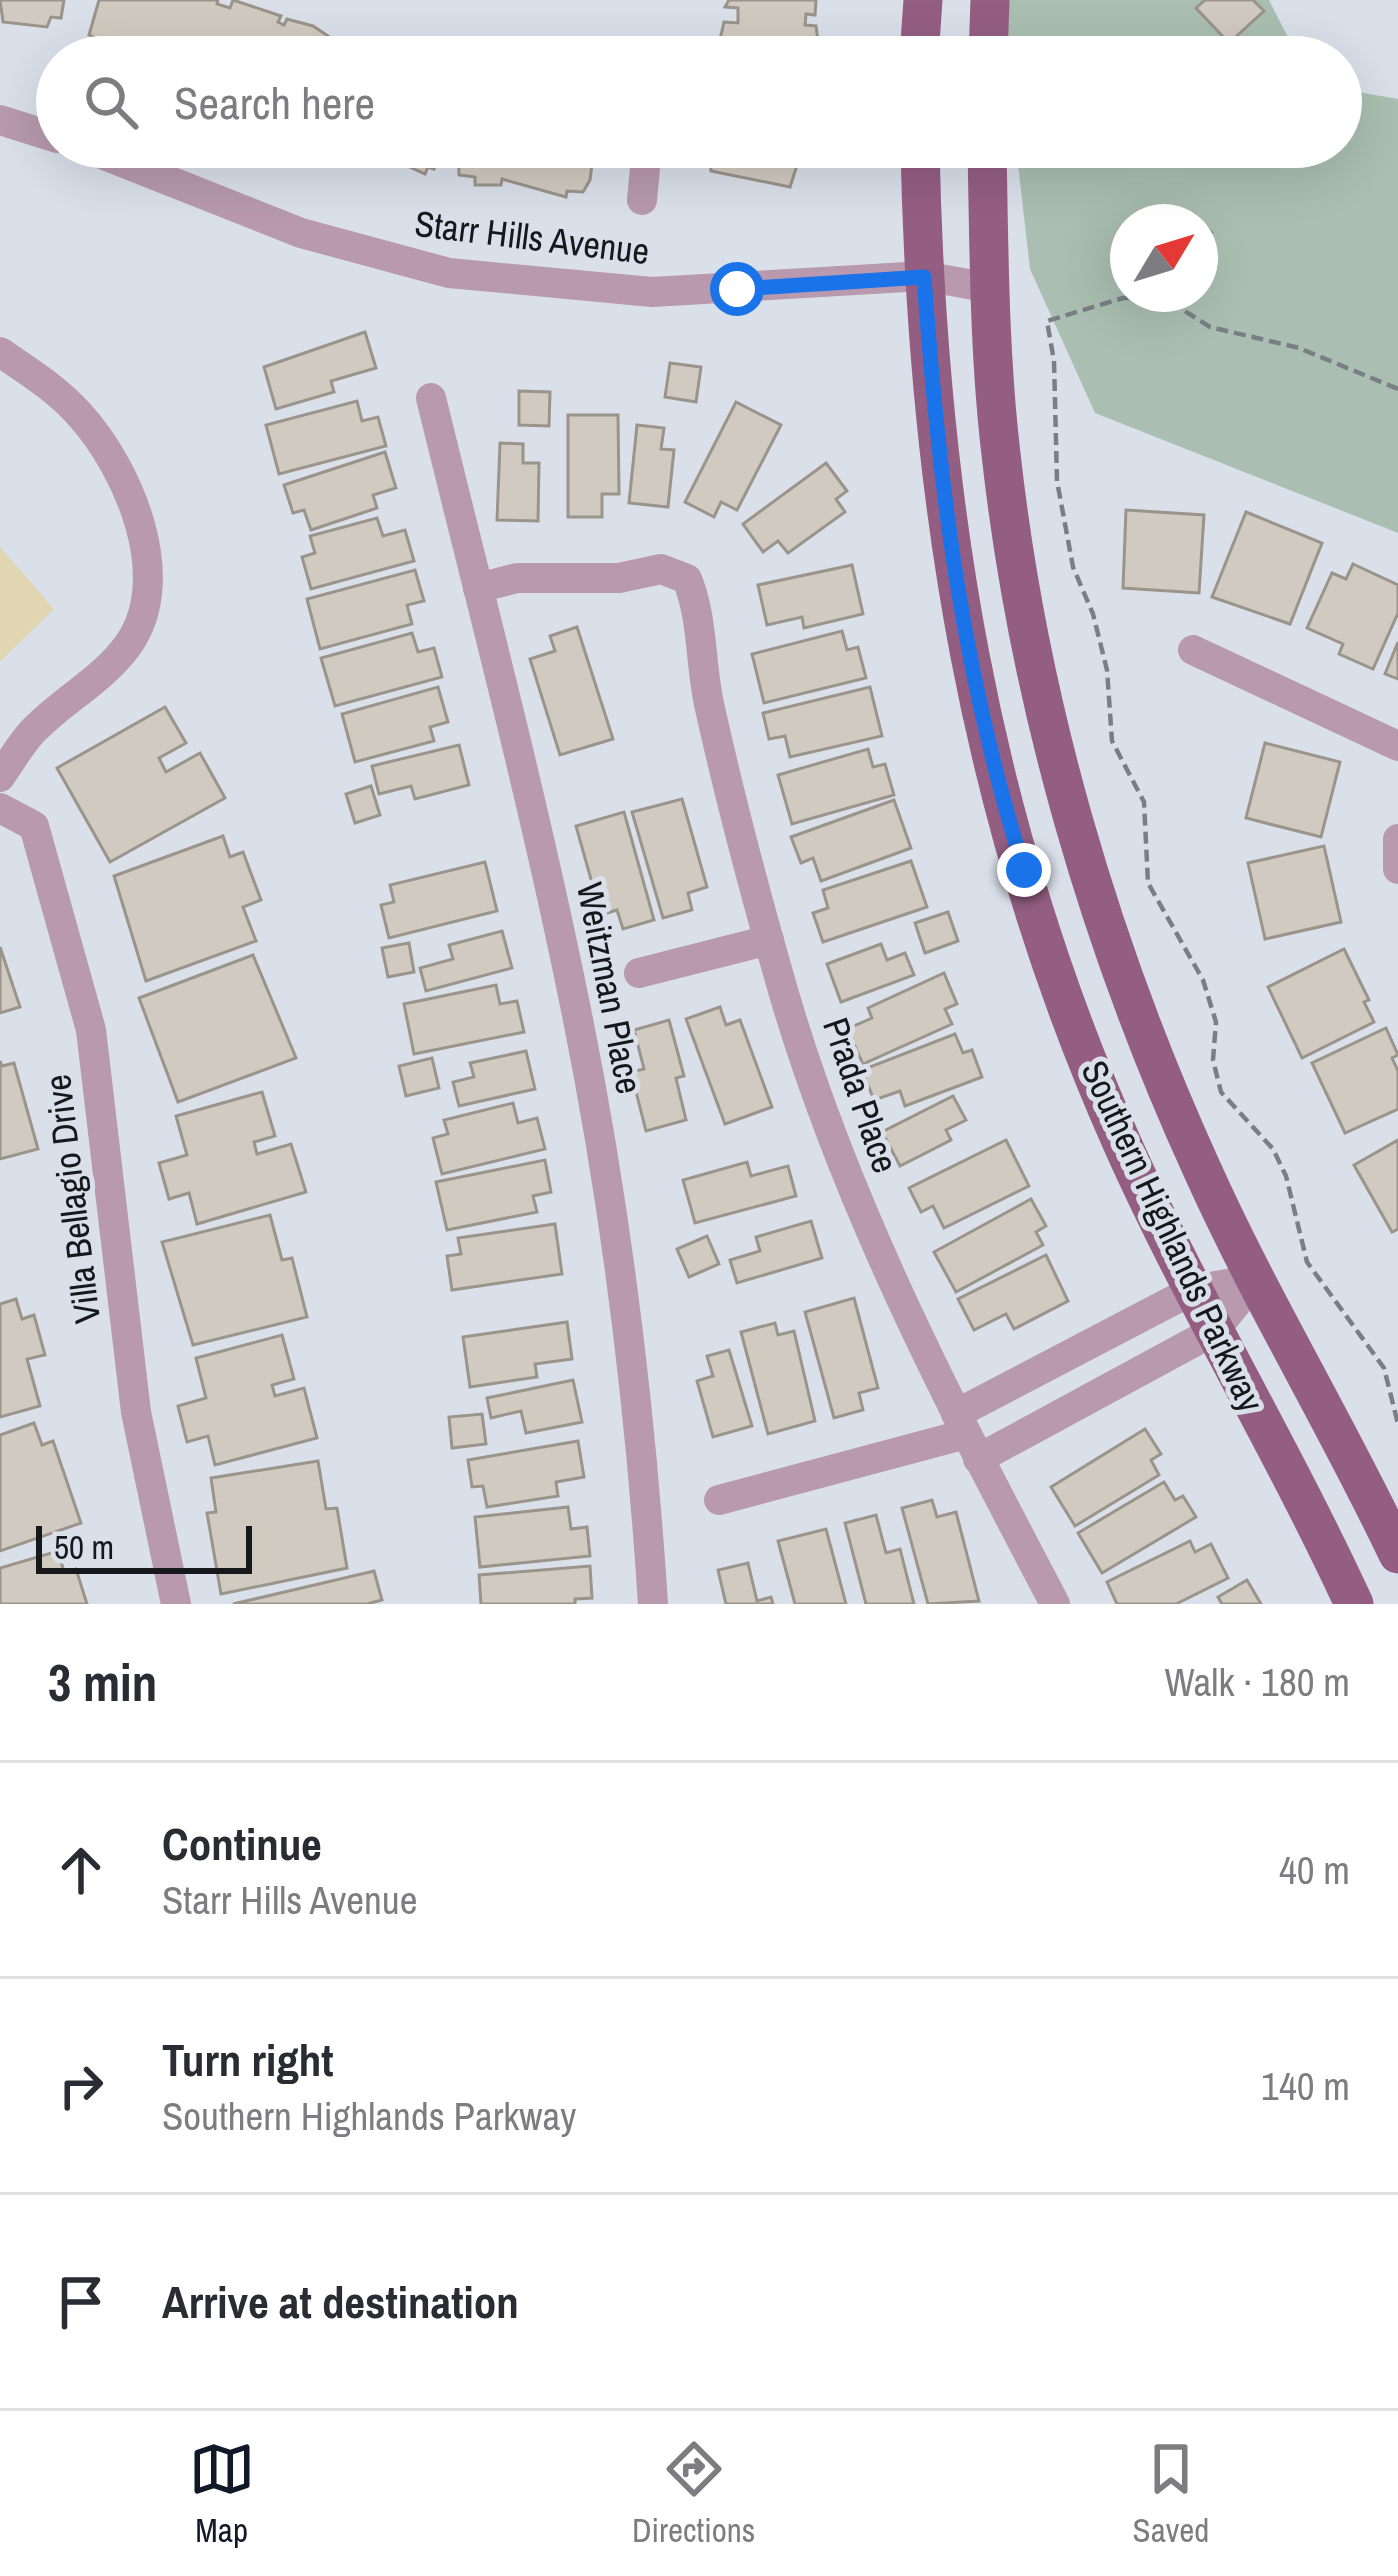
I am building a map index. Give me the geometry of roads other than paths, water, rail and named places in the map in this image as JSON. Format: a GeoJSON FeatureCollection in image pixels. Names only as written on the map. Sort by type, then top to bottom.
{"type":"FeatureCollection","features":[{"type":"Feature","properties":{"kind":"main road"},"geometry":{"type":"LineString","coordinates":[[921,36],[923,0]]}},
{"type":"Feature","properties":{"kind":"main road"},"geometry":{"type":"LineString","coordinates":[[989,36],[990,0]]}},
{"type":"Feature","properties":{"kind":"main road","name":"Southern Highlands Parkway"},"geometry":{"type":"LineString","coordinates":[[921,168],[924,277],[955,596],[999,789],[1079,1037],[1120,1138],[1192,1290],[1354,1604]]}},
{"type":"Feature","properties":{"kind":"main road","name":"Southern Highlands Parkway"},"geometry":{"type":"LineString","coordinates":[[987,168],[1001,454],[1017,569],[1071,814],[1150,1044],[1201,1166],[1398,1554]]}},
{"type":"Feature","properties":{"kind":"street"},"geometry":{"type":"LineString","coordinates":[[0,120],[36,131]]}},
{"type":"Feature","properties":{"kind":"street","name":"Starr Hills Avenue"},"geometry":{"type":"LineString","coordinates":[[137,168],[301,233],[448,273],[652,292],[924,277],[990,288]]}},
{"type":"Feature","properties":{"kind":"street"},"geometry":{"type":"LineString","coordinates":[[642,200],[645,168]]}},
{"type":"Feature","properties":{"kind":"street"},"geometry":{"type":"LineString","coordinates":[[0,352],[47,383],[82,416],[129,496],[146,556],[144,598],[131,642],[91,684],[32,732],[0,777]]}},
{"type":"Feature","properties":{"kind":"street","name":"Weitzman Place"},"geometry":{"type":"LineString","coordinates":[[431,398],[551,889],[594,1104],[642,1450],[652,1604]]}},
{"type":"Feature","properties":{"kind":"street","name":"Prada Place"},"geometry":{"type":"LineString","coordinates":[[478,588],[517,578],[619,578],[661,569],[687,579],[698,614],[703,677],[731,807],[769,940],[860,1208],[966,1436],[1055,1604]]}},
{"type":"Feature","properties":{"kind":"street"},"geometry":{"type":"LineString","coordinates":[[1193,650],[1398,746]]}},
{"type":"Feature","properties":{"kind":"street","name":"Villa Bellagio Drive"},"geometry":{"type":"LineString","coordinates":[[0,808],[34,826],[91,1030],[136,1412],[176,1604]]}},
{"type":"Feature","properties":{"kind":"street"},"geometry":{"type":"LineString","coordinates":[[1398,839],[1398,868]]}},
{"type":"Feature","properties":{"kind":"street"},"geometry":{"type":"LineString","coordinates":[[639,974],[769,940]]}},
{"type":"Feature","properties":{"kind":"street"},"geometry":{"type":"LineString","coordinates":[[966,1436],[1192,1290],[1256,1279]]}},
{"type":"Feature","properties":{"kind":"street"},"geometry":{"type":"LineString","coordinates":[[719,1500],[966,1436],[1214,1330],[1256,1279]]}}]}
